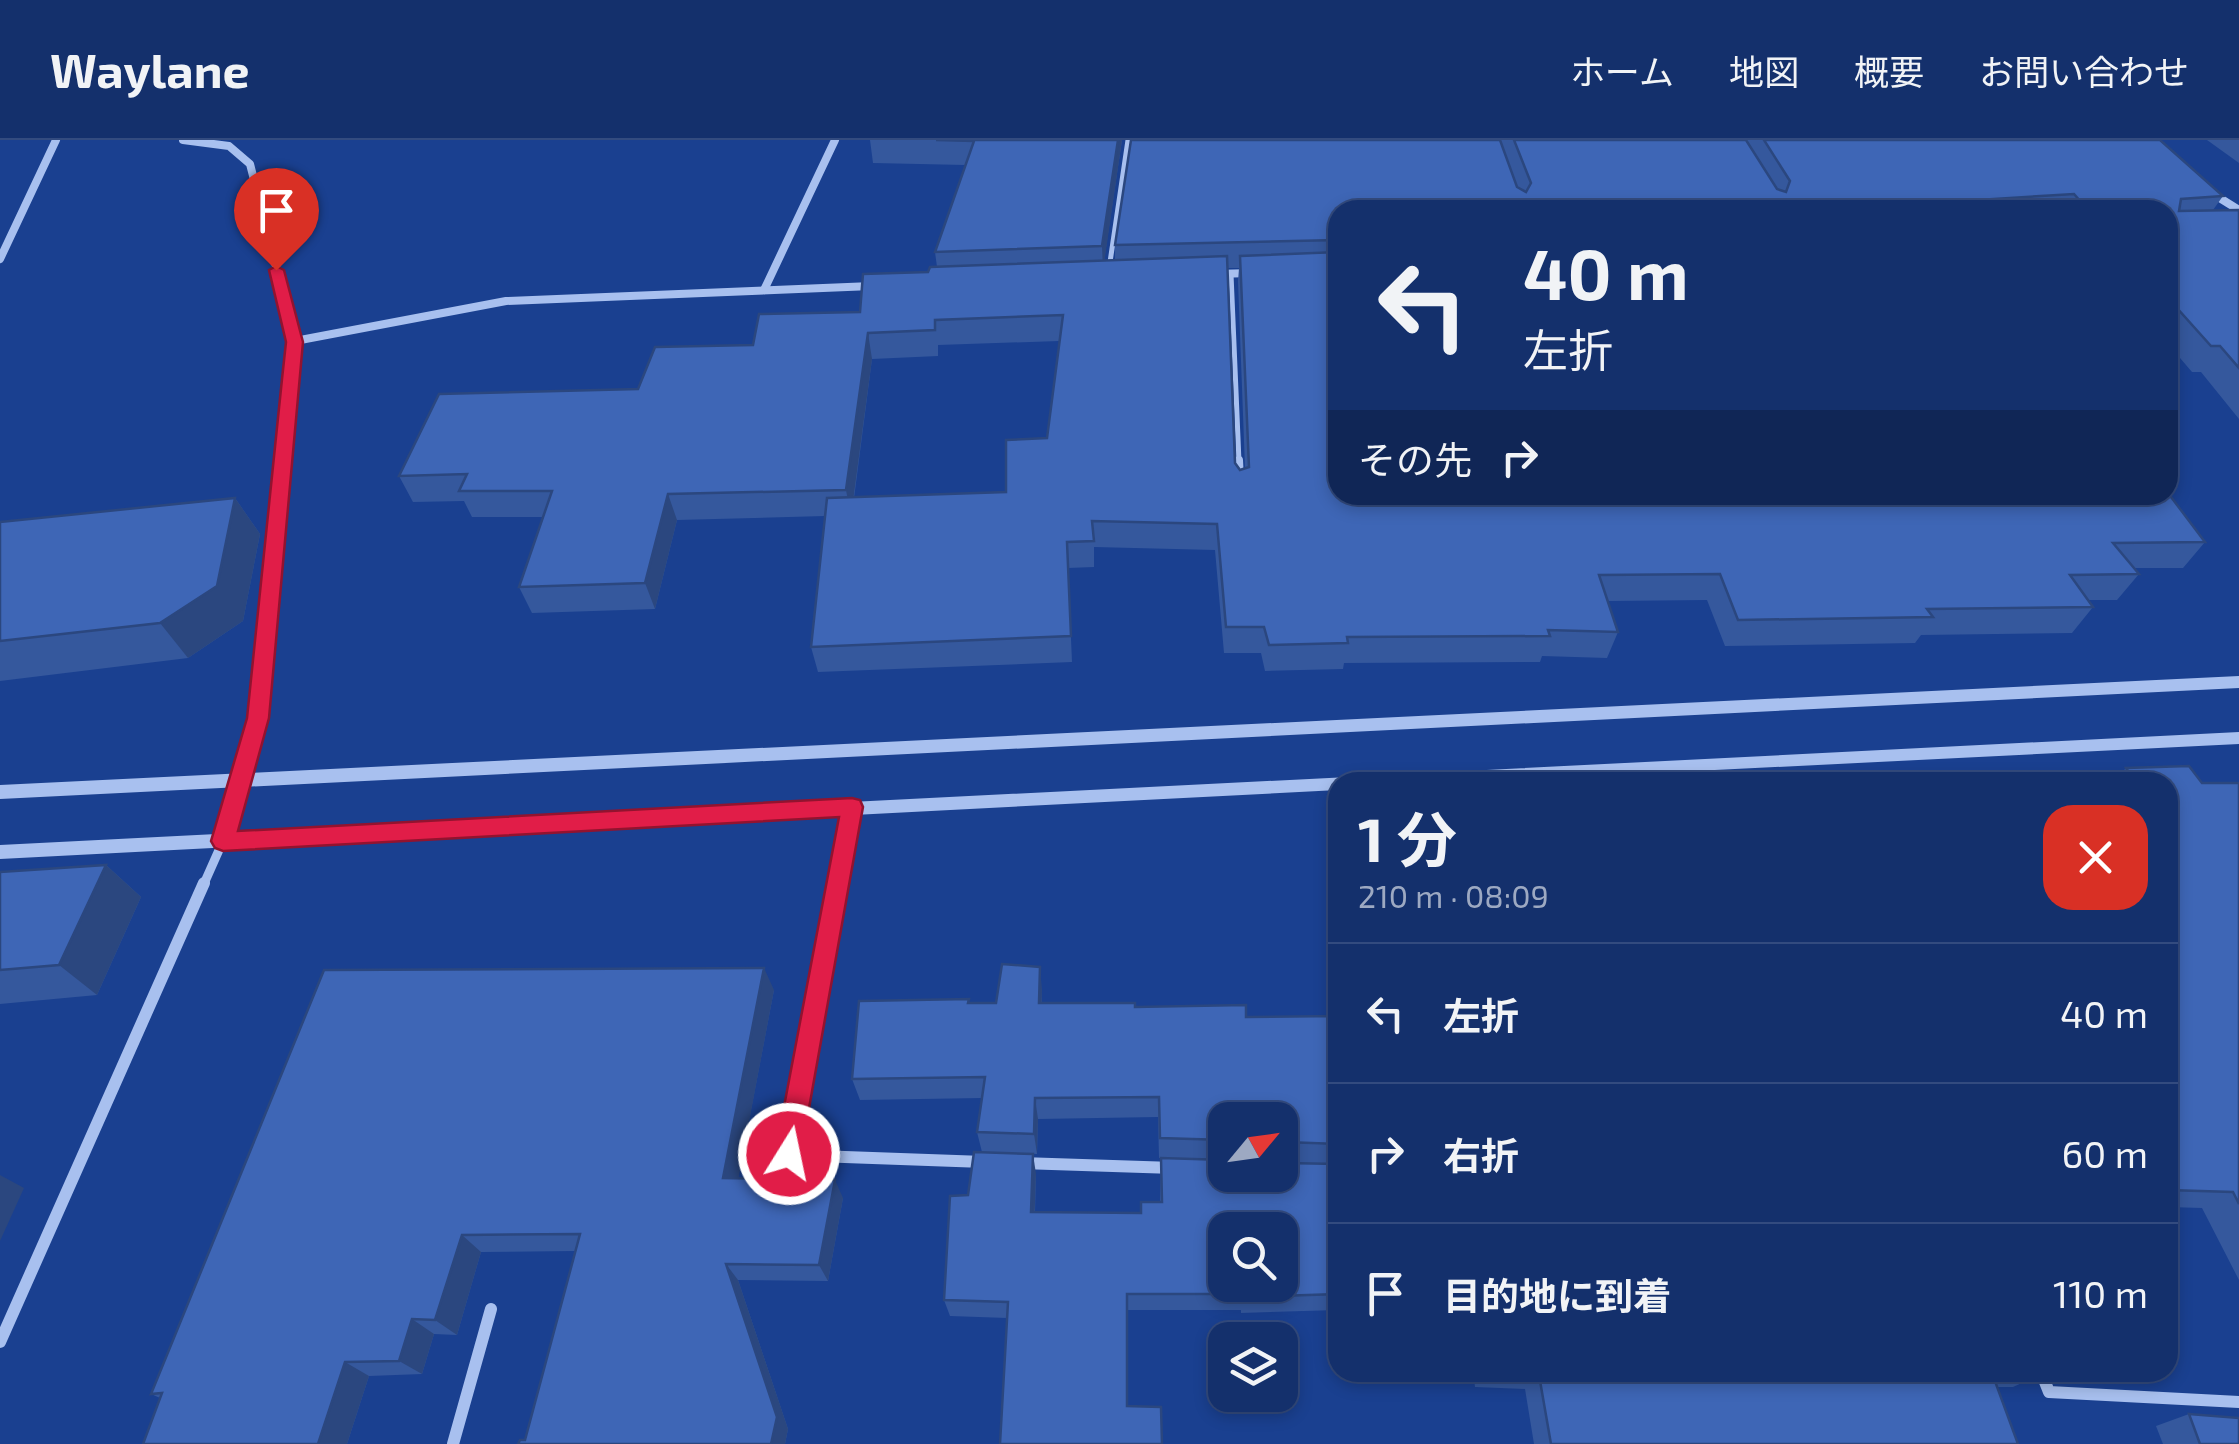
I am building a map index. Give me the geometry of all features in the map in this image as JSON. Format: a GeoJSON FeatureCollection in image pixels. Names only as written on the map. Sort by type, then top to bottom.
{"type":"FeatureCollection","features":[{"type":"Feature","properties":{"kind":"street"},"geometry":{"type":"LineString","coordinates":[[0,260],[56,140]]}},
{"type":"Feature","properties":{"kind":"street"},"geometry":{"type":"LineString","coordinates":[[0,1342],[223,841],[258,718],[294,342],[250,164],[229,146],[183,140]]}},
{"type":"Feature","properties":{"kind":"street"},"geometry":{"type":"LineString","coordinates":[[764,290],[835,140]]}},
{"type":"Feature","properties":{"kind":"street"},"geometry":{"type":"LineString","coordinates":[[2205,190],[2239,210]]}},
{"type":"Feature","properties":{"kind":"street"},"geometry":{"type":"LineString","coordinates":[[1196,275],[1266,272]]}},
{"type":"Feature","properties":{"kind":"street"},"geometry":{"type":"LineString","coordinates":[[294,342],[506,300],[878,286]]}},
{"type":"Feature","properties":{"kind":"street"},"geometry":{"type":"LineString","coordinates":[[0,792],[2239,682]]}},
{"type":"Feature","properties":{"kind":"street"},"geometry":{"type":"LineString","coordinates":[[1552,772],[2239,738]]}},
{"type":"Feature","properties":{"kind":"street"},"geometry":{"type":"LineString","coordinates":[[0,852],[1328,783]]}},
{"type":"Feature","properties":{"kind":"street"},"geometry":{"type":"LineString","coordinates":[[852,807],[789,1154],[1186,1169]]}},
{"type":"Feature","properties":{"kind":"street"},"geometry":{"type":"LineString","coordinates":[[453,1444],[492,1309]]}},
{"type":"Feature","properties":{"kind":"street"},"geometry":{"type":"LineString","coordinates":[[2046,1382],[2049,1392],[2239,1402]]}},
{"type":"Feature","properties":{"kind":"lane"},"geometry":{"type":"LineString","coordinates":[[1108,278],[1128,140]]}},
{"type":"Feature","properties":{"kind":"lane"},"geometry":{"type":"LineString","coordinates":[[1230,274],[1240,489]]}},
{"type":"Feature","properties":{"kind":"building"},"geometry":{"type":"Polygon","coordinates":[[[936,140],[1118,140],[1102,246],[935,252],[974,141],[936,140]]]}},
{"type":"Feature","properties":{"kind":"building"},"geometry":{"type":"Polygon","coordinates":[[[1131,140],[1500,140],[1517,187],[1526,192],[1531,183],[1514,140],[1746,140],[1777,189],[1786,192],[1790,181],[1764,140],[2160,140],[2223,196],[2181,199],[2179,211],[2239,210],[2239,368],[2220,346],[2211,346],[2178,309],[2178,200],[2079,200],[2074,194],[1976,200],[1328,200],[1328,240],[1115,245],[1131,140]]]}},
{"type":"Feature","properties":{"kind":"building"},"geometry":{"type":"Polygon","coordinates":[[[1328,252],[1328,505],[2177,505],[2205,542],[2113,543],[2139,574],[2070,575],[2093,607],[1927,609],[1933,617],[1738,620],[1720,574],[1599,575],[1618,632],[1548,630],[1550,636],[1347,637],[1348,643],[1269,645],[1264,627],[1226,627],[1217,524],[1092,521],[1094,541],[1067,542],[1071,636],[811,647],[827,498],[1006,492],[1006,440],[1047,438],[1063,315],[935,320],[935,330],[868,333],[846,490],[668,494],[645,583],[519,587],[552,491],[459,491],[467,474],[399,476],[439,394],[638,389],[655,347],[753,345],[759,314],[860,312],[863,274],[928,272],[930,267],[1227,256],[1235,463],[1240,470],[1249,467],[1240,256],[1328,252]]]}},
{"type":"Feature","properties":{"kind":"building"},"geometry":{"type":"Polygon","coordinates":[[[235,498],[217,586],[160,623],[0,641],[0,522],[235,498]]]}},
{"type":"Feature","properties":{"kind":"building"},"geometry":{"type":"Polygon","coordinates":[[[2189,766],[2202,783],[2239,783],[2239,1204],[2233,1192],[2178,1190],[2178,772],[2129,772],[2126,768],[2189,766]]]}},
{"type":"Feature","properties":{"kind":"building"},"geometry":{"type":"Polygon","coordinates":[[[106,865],[59,965],[0,970],[0,872],[106,865]]]}},
{"type":"Feature","properties":{"kind":"building"},"geometry":{"type":"Polygon","coordinates":[[[1002,964],[1040,967],[1039,1003],[1135,1003],[1135,1007],[1246,1005],[1246,1017],[1328,1016],[1328,1144],[1298,1142],[1298,1102],[1208,1102],[1208,1139],[1160,1138],[1159,1097],[1035,1098],[1034,1134],[977,1132],[985,1077],[852,1079],[859,1001],[969,999],[968,1003],[996,1003],[1002,964]]]}},
{"type":"Feature","properties":{"kind":"building"},"geometry":{"type":"Polygon","coordinates":[[[764,968],[723,1178],[835,1180],[819,1265],[726,1264],[777,1417],[771,1444],[518,1444],[525,1440],[580,1234],[462,1235],[435,1320],[412,1319],[399,1361],[345,1362],[318,1444],[143,1444],[162,1393],[151,1394],[324,970],[764,968]]]}},
{"type":"Feature","properties":{"kind":"building"},"geometry":{"type":"Polygon","coordinates":[[[974,1152],[1033,1154],[1031,1212],[1141,1213],[1141,1202],[1162,1202],[1161,1158],[1208,1159],[1208,1192],[1298,1192],[1298,1163],[1328,1164],[1328,1294],[1298,1295],[1298,1212],[1208,1212],[1208,1294],[1127,1294],[1127,1406],[1161,1407],[1162,1444],[1000,1444],[1008,1302],[944,1300],[950,1196],[968,1195],[974,1152]]]}},
{"type":"Feature","properties":{"kind":"building"},"geometry":{"type":"Polygon","coordinates":[[[1540,1382],[1995,1382],[2018,1444],[1551,1444],[1540,1382]]]}},
{"type":"Feature","properties":{"kind":"building"},"geometry":{"type":"Polygon","coordinates":[[[2189,1414],[2239,1418],[2239,1444],[2200,1444],[2189,1414]]]}},
{"type":"Feature","properties":{"kind":"route"},"geometry":{"type":"LineString","coordinates":[[276,270],[294,342],[291,379],[258,718],[223,841],[852,807],[789,1154]]}}]}
